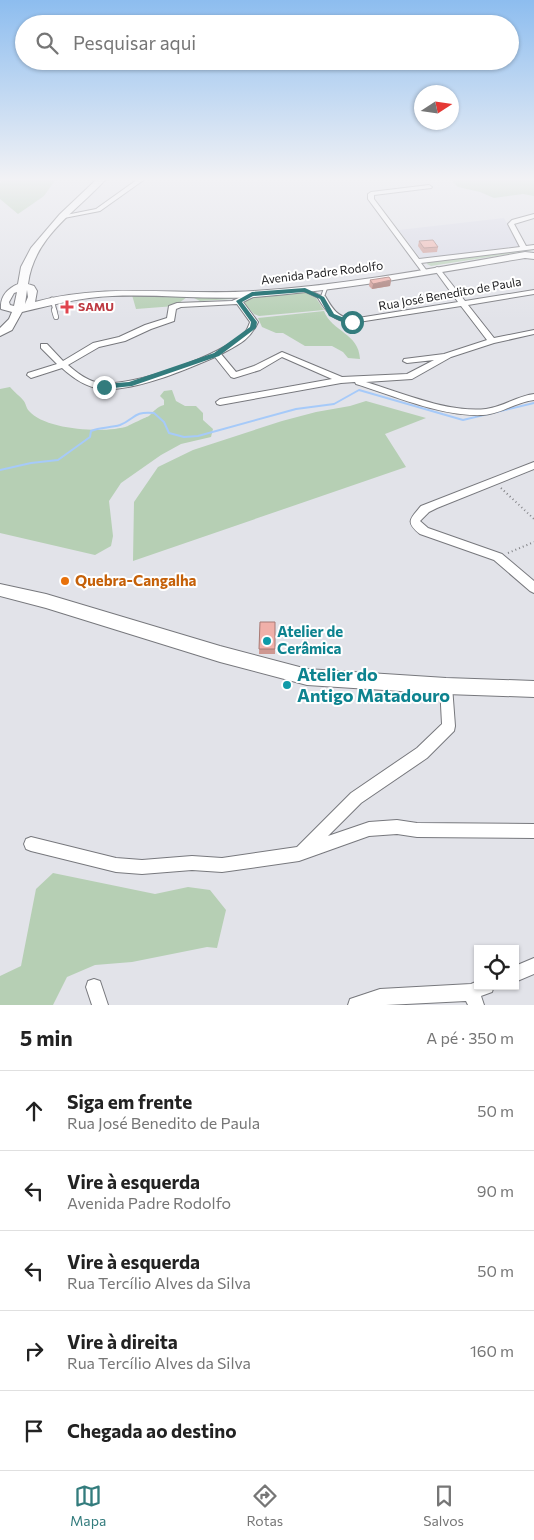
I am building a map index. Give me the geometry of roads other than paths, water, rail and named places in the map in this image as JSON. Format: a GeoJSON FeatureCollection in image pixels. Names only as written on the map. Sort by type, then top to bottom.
{"type":"FeatureCollection","features":[{"type":"Feature","properties":{"kind":"main road"},"geometry":{"type":"LineString","coordinates":[[0,333],[5,325],[5,307]]}},
{"type":"Feature","properties":{"kind":"street"},"geometry":{"type":"LineString","coordinates":[[0,333],[11,325],[22,309],[35,248],[55,226]]}},
{"type":"Feature","properties":{"kind":"street"},"geometry":{"type":"LineString","coordinates":[[391,226],[424,272]]}},
{"type":"Feature","properties":{"kind":"street"},"geometry":{"type":"LineString","coordinates":[[512,226],[524,248]]}},
{"type":"Feature","properties":{"kind":"street"},"geometry":{"type":"LineString","coordinates":[[418,261],[534,247]]}},
{"type":"Feature","properties":{"kind":"street","name":"Avenida Padre Rodolfo"},"geometry":{"type":"LineString","coordinates":[[22,309],[52,299],[88,294],[138,292],[252,294],[305,290],[526,255],[534,256]]}},
{"type":"Feature","properties":{"kind":"street"},"geometry":{"type":"LineString","coordinates":[[437,269],[492,341]]}},
{"type":"Feature","properties":{"kind":"street"},"geometry":{"type":"LineString","coordinates":[[22,309],[5,307],[4,302],[10,291],[27,285],[52,299]]}},
{"type":"Feature","properties":{"kind":"street","name":"Rua José Benedito de Paula"},"geometry":{"type":"LineString","coordinates":[[322,298],[332,315],[352,322],[534,292]]}},
{"type":"Feature","properties":{"kind":"street"},"geometry":{"type":"LineString","coordinates":[[30,375],[62,365],[96,345],[122,339],[155,324],[169,320],[172,318],[172,308],[180,305],[239,301],[252,294]]}},
{"type":"Feature","properties":{"kind":"street"},"geometry":{"type":"LineString","coordinates":[[44,346],[62,365],[85,381],[104,387],[130,384],[217,354],[253,328],[254,322],[239,301]]}},
{"type":"Feature","properties":{"kind":"street"},"geometry":{"type":"LineString","coordinates":[[407,361],[448,355],[492,341],[534,332]]}},
{"type":"Feature","properties":{"kind":"street"},"geometry":{"type":"LineString","coordinates":[[217,354],[234,375],[257,368],[282,354],[346,380],[449,409],[484,412],[513,404],[518,400],[534,397]]}},
{"type":"Feature","properties":{"kind":"street"},"geometry":{"type":"LineString","coordinates":[[220,402],[346,380],[409,378],[448,355]]}},
{"type":"Feature","properties":{"kind":"street"},"geometry":{"type":"LineString","coordinates":[[534,465],[425,509],[416,518],[416,524],[424,531],[498,557],[534,588]]}},
{"type":"Feature","properties":{"kind":"street"},"geometry":{"type":"LineString","coordinates":[[0,590],[46,601],[220,654],[307,677],[446,686],[534,689]]}},
{"type":"Feature","properties":{"kind":"street"},"geometry":{"type":"LineString","coordinates":[[299,854],[356,798],[422,753],[449,726],[446,686]]}},
{"type":"Feature","properties":{"kind":"street"},"geometry":{"type":"LineString","coordinates":[[31,844],[89,860],[142,867],[192,863],[222,866],[299,854],[369,829],[397,827],[417,830],[534,831]]}},
{"type":"Feature","properties":{"kind":"street"},"geometry":{"type":"LineString","coordinates":[[519,972],[534,966]]}},
{"type":"Feature","properties":{"kind":"street"},"geometry":{"type":"LineString","coordinates":[[94,987],[100,1005]]}},
{"type":"Feature","properties":{"kind":"street"},"geometry":{"type":"LineString","coordinates":[[356,1005],[380,997],[478,995]]}},
{"type":"Feature","properties":{"kind":"lane"},"geometry":{"type":"LineString","coordinates":[[305,290],[322,298],[326,287]]}},
{"type":"Feature","properties":{"kind":"lane"},"geometry":{"type":"LineString","coordinates":[[52,299],[56,317]]}},
{"type":"Feature","properties":{"kind":"waterway"},"geometry":{"type":"LineString","coordinates":[[0,470],[31,463],[58,460],[90,437],[91,431],[120,425],[142,413],[154,413],[164,422],[169,433],[184,437],[198,436],[296,409],[334,404],[359,390],[463,420],[534,403]]}},
{"type":"Feature","properties":{"kind":"place","name":"SAMU"},"geometry":{"type":"Point","coordinates":[67,307]}},
{"type":"Feature","properties":{"kind":"place","name":"Quebra-Cangalha"},"geometry":{"type":"Point","coordinates":[65,581]}},
{"type":"Feature","properties":{"kind":"place","name":"Atelier de Cerâmica"},"geometry":{"type":"Point","coordinates":[267,641]}},
{"type":"Feature","properties":{"kind":"place","name":"Atelier do Antigo Matadouro"},"geometry":{"type":"Point","coordinates":[287,685]}}]}
